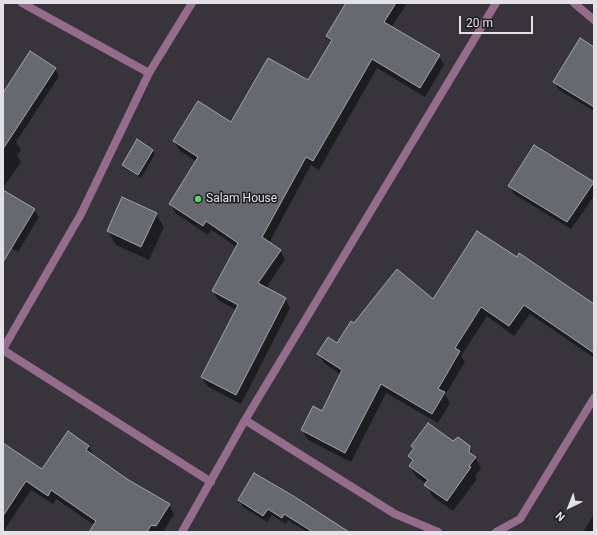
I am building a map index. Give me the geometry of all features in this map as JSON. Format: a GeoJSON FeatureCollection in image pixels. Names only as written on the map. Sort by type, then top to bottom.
{"type":"FeatureCollection","features":[{"type":"Feature","properties":{"kind":"street"},"geometry":{"type":"LineString","coordinates":[[22,3],[149,73]]}},
{"type":"Feature","properties":{"kind":"street"},"geometry":{"type":"LineString","coordinates":[[192,3],[149,73],[81,214],[3,350],[211,482]]}},
{"type":"Feature","properties":{"kind":"street"},"geometry":{"type":"LineString","coordinates":[[182,532],[245,420],[496,3]]}},
{"type":"Feature","properties":{"kind":"street"},"geometry":{"type":"LineString","coordinates":[[574,3],[594,20]]}},
{"type":"Feature","properties":{"kind":"street"},"geometry":{"type":"LineString","coordinates":[[496,532],[520,519],[594,398]]}},
{"type":"Feature","properties":{"kind":"street"},"geometry":{"type":"LineString","coordinates":[[245,420],[395,514],[438,532]]}},
{"type":"Feature","properties":{"kind":"building"},"geometry":{"type":"Polygon","coordinates":[[[346,3],[396,3],[384,22],[440,55],[420,88],[372,59],[313,161],[306,157],[262,237],[281,250],[258,283],[286,298],[236,395],[201,377],[238,305],[212,291],[238,243],[206,221],[203,226],[169,204],[198,157],[173,141],[198,101],[231,122],[268,58],[308,80],[332,40],[326,36],[346,3]]]}},
{"type":"Feature","properties":{"kind":"building"},"geometry":{"type":"Polygon","coordinates":[[[580,38],[594,47],[594,107],[553,82],[580,38]]]}},
{"type":"Feature","properties":{"kind":"building"},"geometry":{"type":"Polygon","coordinates":[[[30,51],[56,68],[3,149],[3,93],[30,51]]]}},
{"type":"Feature","properties":{"kind":"building"},"geometry":{"type":"Polygon","coordinates":[[[137,139],[153,150],[138,175],[122,165],[137,139]]]}},
{"type":"Feature","properties":{"kind":"building"},"geometry":{"type":"Polygon","coordinates":[[[534,145],[594,182],[567,222],[508,186],[534,145]]]}},
{"type":"Feature","properties":{"kind":"building"},"geometry":{"type":"Polygon","coordinates":[[[3,190],[35,209],[3,262],[3,190]]]}},
{"type":"Feature","properties":{"kind":"building"},"geometry":{"type":"Polygon","coordinates":[[[122,197],[157,213],[141,247],[107,231],[122,197]]]}},
{"type":"Feature","properties":{"kind":"building"},"geometry":{"type":"Polygon","coordinates":[[[477,231],[517,257],[519,253],[594,304],[594,353],[524,305],[509,326],[481,307],[455,348],[460,351],[438,389],[445,392],[432,414],[381,384],[345,453],[301,430],[313,406],[322,411],[342,370],[317,354],[328,337],[337,343],[351,321],[354,323],[397,269],[433,299],[477,231]]]}},
{"type":"Feature","properties":{"kind":"building"},"geometry":{"type":"Polygon","coordinates":[[[428,423],[453,441],[458,437],[470,446],[469,452],[476,457],[469,466],[471,467],[447,501],[424,485],[428,480],[409,466],[413,460],[408,456],[414,448],[411,446],[428,423]]]}},
{"type":"Feature","properties":{"kind":"building"},"geometry":{"type":"Polygon","coordinates":[[[68,431],[89,446],[86,450],[127,479],[170,504],[156,526],[151,525],[147,532],[89,532],[96,521],[51,490],[48,496],[26,481],[3,516],[3,443],[42,469],[68,431]]]}},
{"type":"Feature","properties":{"kind":"building"},"geometry":{"type":"Polygon","coordinates":[[[254,473],[295,497],[349,532],[313,532],[284,514],[282,518],[268,509],[263,516],[238,500],[254,473]]]}},
{"type":"Feature","properties":{"kind":"place","name":"Salam House"},"geometry":{"type":"Point","coordinates":[198,199]}}]}
